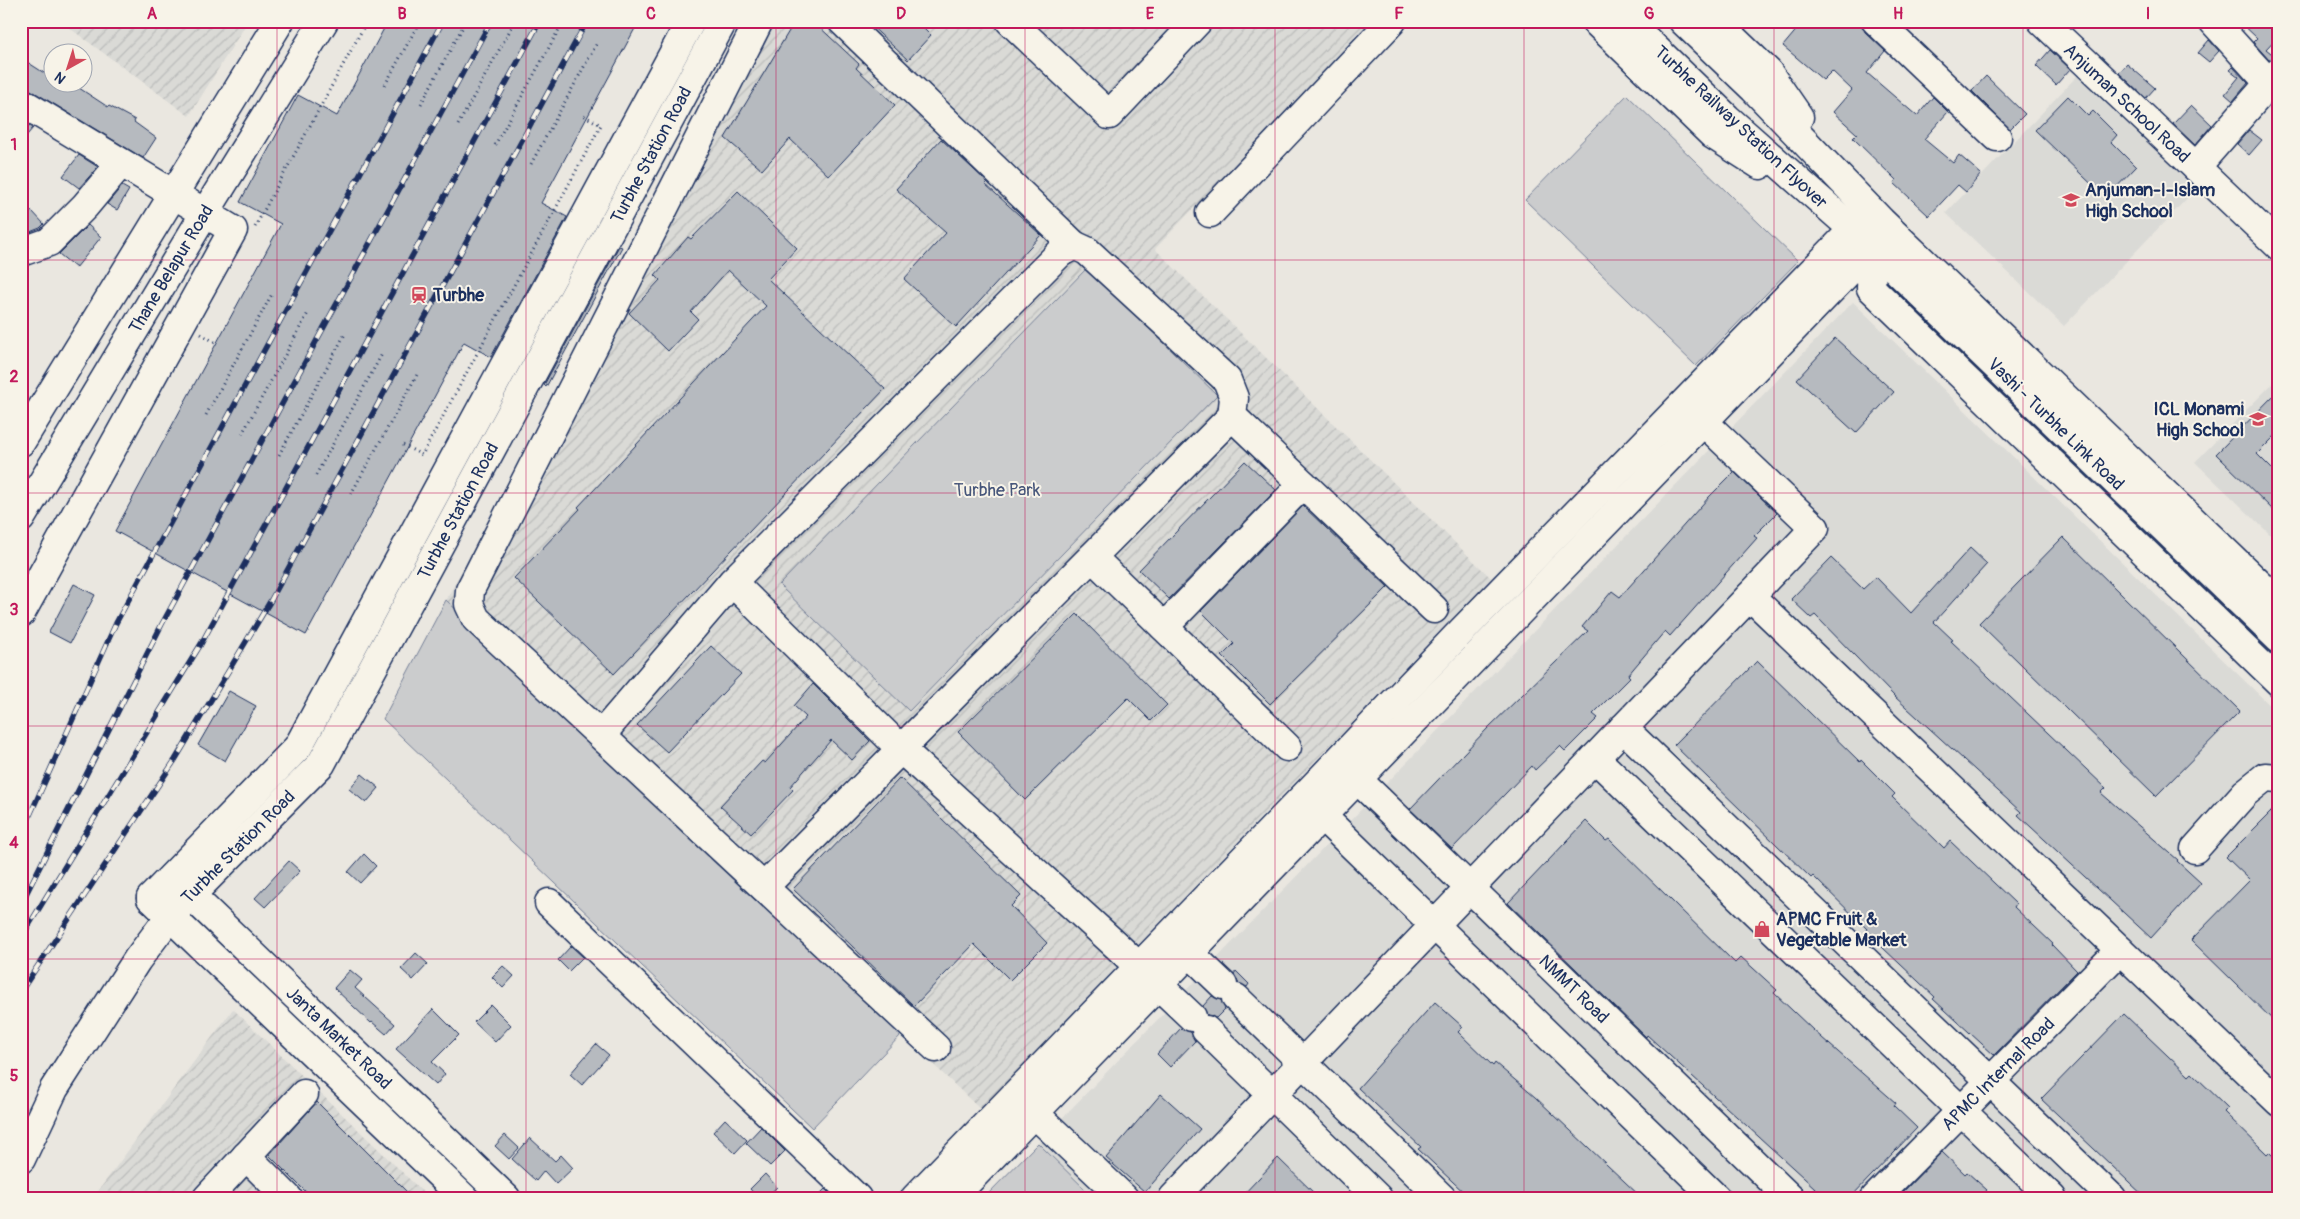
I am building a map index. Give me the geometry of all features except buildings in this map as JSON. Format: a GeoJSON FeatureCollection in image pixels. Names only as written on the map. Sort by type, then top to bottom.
{"type":"FeatureCollection","features":[{"type":"Feature","properties":{"kind":"street"},"geometry":{"type":"LineString","coordinates":[[21,442],[280,21]]}},
{"type":"Feature","properties":{"kind":"street","name":"Thane Belapur Road"},"geometry":{"type":"LineString","coordinates":[[21,518],[205,213],[324,21]]}},
{"type":"Feature","properties":{"kind":"street","name":"Turbhe Station Road"},"geometry":{"type":"LineString","coordinates":[[181,886],[321,764],[723,21]]}},
{"type":"Feature","properties":{"kind":"street"},"geometry":{"type":"LineString","coordinates":[[759,21],[470,590],[469,604],[476,618],[936,1048]]}},
{"type":"Feature","properties":{"kind":"street"},"geometry":{"type":"LineString","coordinates":[[764,887],[1232,416],[1234,398],[1227,380],[1087,251],[1074,245],[842,21]]}},
{"type":"Feature","properties":{"kind":"street"},"geometry":{"type":"LineString","coordinates":[[1010,21],[1109,115],[1198,21]]}},
{"type":"Feature","properties":{"kind":"street"},"geometry":{"type":"LineString","coordinates":[[1210,213],[1392,21]]}},
{"type":"Feature","properties":{"kind":"street"},"geometry":{"type":"LineString","coordinates":[[1595,21],[1713,134],[1833,211]]}},
{"type":"Feature","properties":{"kind":"street","name":"Turbhe Railway Station Flyover"},"geometry":{"type":"LineString","coordinates":[[1627,21],[1727,118],[1833,211]]}},
{"type":"Feature","properties":{"kind":"street","name":"Turbhe Railway Station Flyover"},"geometry":{"type":"LineString","coordinates":[[1683,21],[1754,89],[1852,191]]}},
{"type":"Feature","properties":{"kind":"street"},"geometry":{"type":"LineString","coordinates":[[1715,21],[1768,72],[1852,191]]}},
{"type":"Feature","properties":{"kind":"street"},"geometry":{"type":"LineString","coordinates":[[1876,21],[1997,137]]}},
{"type":"Feature","properties":{"kind":"street","name":"Anjuman School Road"},"geometry":{"type":"LineString","coordinates":[[2042,21],[2279,246]]}},
{"type":"Feature","properties":{"kind":"street"},"geometry":{"type":"LineString","coordinates":[[2196,167],[2275,83],[2213,21]]}},
{"type":"Feature","properties":{"kind":"street"},"geometry":{"type":"LineString","coordinates":[[685,32],[705,55]]}},
{"type":"Feature","properties":{"kind":"street","name":"Turbhe Station Road"},"geometry":{"type":"LineString","coordinates":[[21,1159],[54,1089],[137,960],[161,907],[181,886],[298,747],[685,32]]}},
{"type":"Feature","properties":{"kind":"street"},"geometry":{"type":"LineString","coordinates":[[21,102],[233,230],[21,613]]}},
{"type":"Feature","properties":{"kind":"street"},"geometry":{"type":"LineString","coordinates":[[21,252],[49,242],[85,206],[121,163]]}},
{"type":"Feature","properties":{"kind":"street","name":"Vashi - Turbhe Link Road"},"geometry":{"type":"LineString","coordinates":[[1852,191],[1872,229],[2278,637]]}},
{"type":"Feature","properties":{"kind":"street","name":"Vashi - Turbhe Link Road"},"geometry":{"type":"LineString","coordinates":[[1833,211],[1872,229],[2279,603]]}},
{"type":"Feature","properties":{"kind":"street"},"geometry":{"type":"LineString","coordinates":[[915,1198],[1149,975],[1324,801],[1456,637],[1687,406],[1872,229]]}},
{"type":"Feature","properties":{"kind":"street"},"geometry":{"type":"LineString","coordinates":[[1872,229],[1871,288],[2279,682]]}},
{"type":"Feature","properties":{"kind":"street"},"geometry":{"type":"LineString","coordinates":[[602,734],[732,582],[1060,253],[1074,245]]}},
{"type":"Feature","properties":{"kind":"street"},"geometry":{"type":"LineString","coordinates":[[537,304],[563,318]]}},
{"type":"Feature","properties":{"kind":"street"},"geometry":{"type":"LineString","coordinates":[[1174,1198],[1815,528],[1687,406]]}},
{"type":"Feature","properties":{"kind":"street"},"geometry":{"type":"LineString","coordinates":[[1324,801],[1357,779],[1476,657],[1687,406]]}},
{"type":"Feature","properties":{"kind":"street"},"geometry":{"type":"LineString","coordinates":[[1232,416],[1434,609]]}},
{"type":"Feature","properties":{"kind":"street"},"geometry":{"type":"LineString","coordinates":[[1164,627],[1303,484]]}},
{"type":"Feature","properties":{"kind":"street"},"geometry":{"type":"LineString","coordinates":[[1092,557],[1287,747]]}},
{"type":"Feature","properties":{"kind":"street"},"geometry":{"type":"LineString","coordinates":[[391,574],[417,587]]}},
{"type":"Feature","properties":{"kind":"street"},"geometry":{"type":"LineString","coordinates":[[732,582],[901,749],[1149,975],[1378,1198]]}},
{"type":"Feature","properties":{"kind":"street"},"geometry":{"type":"LineString","coordinates":[[1750,596],[2279,1102]]}},
{"type":"Feature","properties":{"kind":"street"},"geometry":{"type":"LineString","coordinates":[[1456,637],[1476,657]]}},
{"type":"Feature","properties":{"kind":"street"},"geometry":{"type":"LineString","coordinates":[[2255,659],[2278,637]]}},
{"type":"Feature","properties":{"kind":"street"},"geometry":{"type":"LineString","coordinates":[[1623,728],[2112,1198]]}},
{"type":"Feature","properties":{"kind":"street"},"geometry":{"type":"LineString","coordinates":[[1595,758],[2052,1198]]}},
{"type":"Feature","properties":{"kind":"street"},"geometry":{"type":"LineString","coordinates":[[2194,849],[2245,792],[2264,777],[2279,778]]}},
{"type":"Feature","properties":{"kind":"street","name":"NMMT Road"},"geometry":{"type":"LineString","coordinates":[[1357,779],[1790,1198]]}},
{"type":"Feature","properties":{"kind":"street"},"geometry":{"type":"LineString","coordinates":[[1324,801],[1434,925],[1716,1198]]}},
{"type":"Feature","properties":{"kind":"street","name":"Janta Market Road"},"geometry":{"type":"LineString","coordinates":[[181,886],[506,1198]]}},
{"type":"Feature","properties":{"kind":"street"},"geometry":{"type":"LineString","coordinates":[[549,903],[857,1198]]}},
{"type":"Feature","properties":{"kind":"street","name":"Janta Market Road"},"geometry":{"type":"LineString","coordinates":[[161,907],[464,1198]]}},
{"type":"Feature","properties":{"kind":"street"},"geometry":{"type":"LineString","coordinates":[[1180,943],[1442,1198]]}},
{"type":"Feature","properties":{"kind":"street","name":"APMC Internal Road"},"geometry":{"type":"LineString","coordinates":[[1875,1198],[2120,950]]}},
{"type":"Feature","properties":{"kind":"street"},"geometry":{"type":"LineString","coordinates":[[952,1198],[1034,1113],[1149,975]]}},
{"type":"Feature","properties":{"kind":"street"},"geometry":{"type":"LineString","coordinates":[[207,1198],[304,1094]]}},
{"type":"Feature","properties":{"kind":"street"},"geometry":{"type":"LineString","coordinates":[[1034,1113],[1124,1198]]}},
{"type":"Feature","properties":{"kind":"street"},"geometry":{"type":"LineString","coordinates":[[246,1156],[288,1198]]}},
{"type":"Feature","properties":{"kind":"path"},"geometry":{"type":"LineString","coordinates":[[253,230],[367,21]]}},
{"type":"Feature","properties":{"kind":"path"},"geometry":{"type":"LineString","coordinates":[[385,85],[420,21]]}},
{"type":"Feature","properties":{"kind":"path"},"geometry":{"type":"LineString","coordinates":[[421,104],[466,21]]}},
{"type":"Feature","properties":{"kind":"path"},"geometry":{"type":"LineString","coordinates":[[458,125],[515,21]]}},
{"type":"Feature","properties":{"kind":"path"},"geometry":{"type":"LineString","coordinates":[[495,145],[562,24]]}},
{"type":"Feature","properties":{"kind":"path"},"geometry":{"type":"LineString","coordinates":[[530,164],[597,43]]}},
{"type":"Feature","properties":{"kind":"path"},"geometry":{"type":"LineString","coordinates":[[403,445],[422,455],[602,125],[582,115]]}},
{"type":"Feature","properties":{"kind":"path"},"geometry":{"type":"LineString","coordinates":[[206,415],[272,294]]}},
{"type":"Feature","properties":{"kind":"path"},"geometry":{"type":"LineString","coordinates":[[242,434],[308,313]]}},
{"type":"Feature","properties":{"kind":"path"},"geometry":{"type":"LineString","coordinates":[[198,332],[218,344]]}},
{"type":"Feature","properties":{"kind":"path"},"geometry":{"type":"LineString","coordinates":[[278,455],[345,334]]}},
{"type":"Feature","properties":{"kind":"path"},"geometry":{"type":"LineString","coordinates":[[316,475],[382,354]]}},
{"type":"Feature","properties":{"kind":"path"},"geometry":{"type":"LineString","coordinates":[[351,494],[418,373]]}},
{"type":"Feature","properties":{"kind":"shaded area"},"geometry":{"type":"Polygon","coordinates":[[[60,21],[248,21],[189,116],[92,45],[92,42],[89,42],[60,21]]]}},
{"type":"Feature","properties":{"kind":"shaded area"},"geometry":{"type":"Polygon","coordinates":[[[760,21],[1371,21],[1155,249],[1491,578],[980,1109],[446,600],[760,21]]]}},
{"type":"Feature","properties":{"kind":"shaded area","name":"Anjuman-I-Islam High School"},"geometry":{"type":"Polygon","coordinates":[[[2079,74],[2197,188],[2064,326],[1946,213],[2079,74]]]}},
{"type":"Feature","properties":{"kind":"shaded area","name":"APMC Fruit & Vegetable Market"},"geometry":{"type":"Polygon","coordinates":[[[1853,302],[2279,714],[2279,1198],[1094,1198],[1038,1143],[1853,302]]]}},
{"type":"Feature","properties":{"kind":"shaded area","name":"ICL Monami High School"},"geometry":{"type":"Polygon","coordinates":[[[2279,377],[2279,543],[2195,462],[2279,377]]]}},
{"type":"Feature","properties":{"kind":"shaded area"},"geometry":{"type":"Polygon","coordinates":[[[233,1009],[429,1198],[93,1198],[233,1009]]]}},
{"type":"Feature","properties":{"kind":"green space"},"geometry":{"type":"Polygon","coordinates":[[[1627,95],[1798,261],[1696,366],[1525,200],[1627,95]]]}},
{"type":"Feature","properties":{"kind":"green space","name":"Turbhe Park"},"geometry":{"type":"Polygon","coordinates":[[[1087,268],[1217,395],[909,711],[779,585],[1087,268]]]}},
{"type":"Feature","properties":{"kind":"green space"},"geometry":{"type":"Polygon","coordinates":[[[446,600],[902,1034],[812,1128],[383,719],[446,600]]]}},
{"type":"Feature","properties":{"kind":"green space"},"geometry":{"type":"Polygon","coordinates":[[[1038,1143],[1094,1198],[984,1198],[1038,1143]]]}},
{"type":"Feature","properties":{"kind":"railway"},"geometry":{"type":"LineString","coordinates":[[21,835],[116,623],[443,21]]}},
{"type":"Feature","properties":{"kind":"railway"},"geometry":{"type":"LineString","coordinates":[[21,904],[162,624],[491,21]]}},
{"type":"Feature","properties":{"kind":"railway"},"geometry":{"type":"LineString","coordinates":[[21,938],[201,644],[540,21]]}},
{"type":"Feature","properties":{"kind":"railway"},"geometry":{"type":"LineString","coordinates":[[21,991],[175,760],[271,600],[587,21]]}},
{"type":"Feature","properties":{"kind":"place","name":"Anjuman-I-Islam High School"},"geometry":{"type":"Point","coordinates":[2071,200]}},
{"type":"Feature","properties":{"kind":"place","name":"Turbhe"},"geometry":{"type":"Point","coordinates":[419,295]}},
{"type":"Feature","properties":{"kind":"place","name":"ICL Monami High School"},"geometry":{"type":"Point","coordinates":[2258,419]}},
{"type":"Feature","properties":{"kind":"place","name":"APMC Fruit & Vegetable Market"},"geometry":{"type":"Point","coordinates":[1762,929]}}]}
